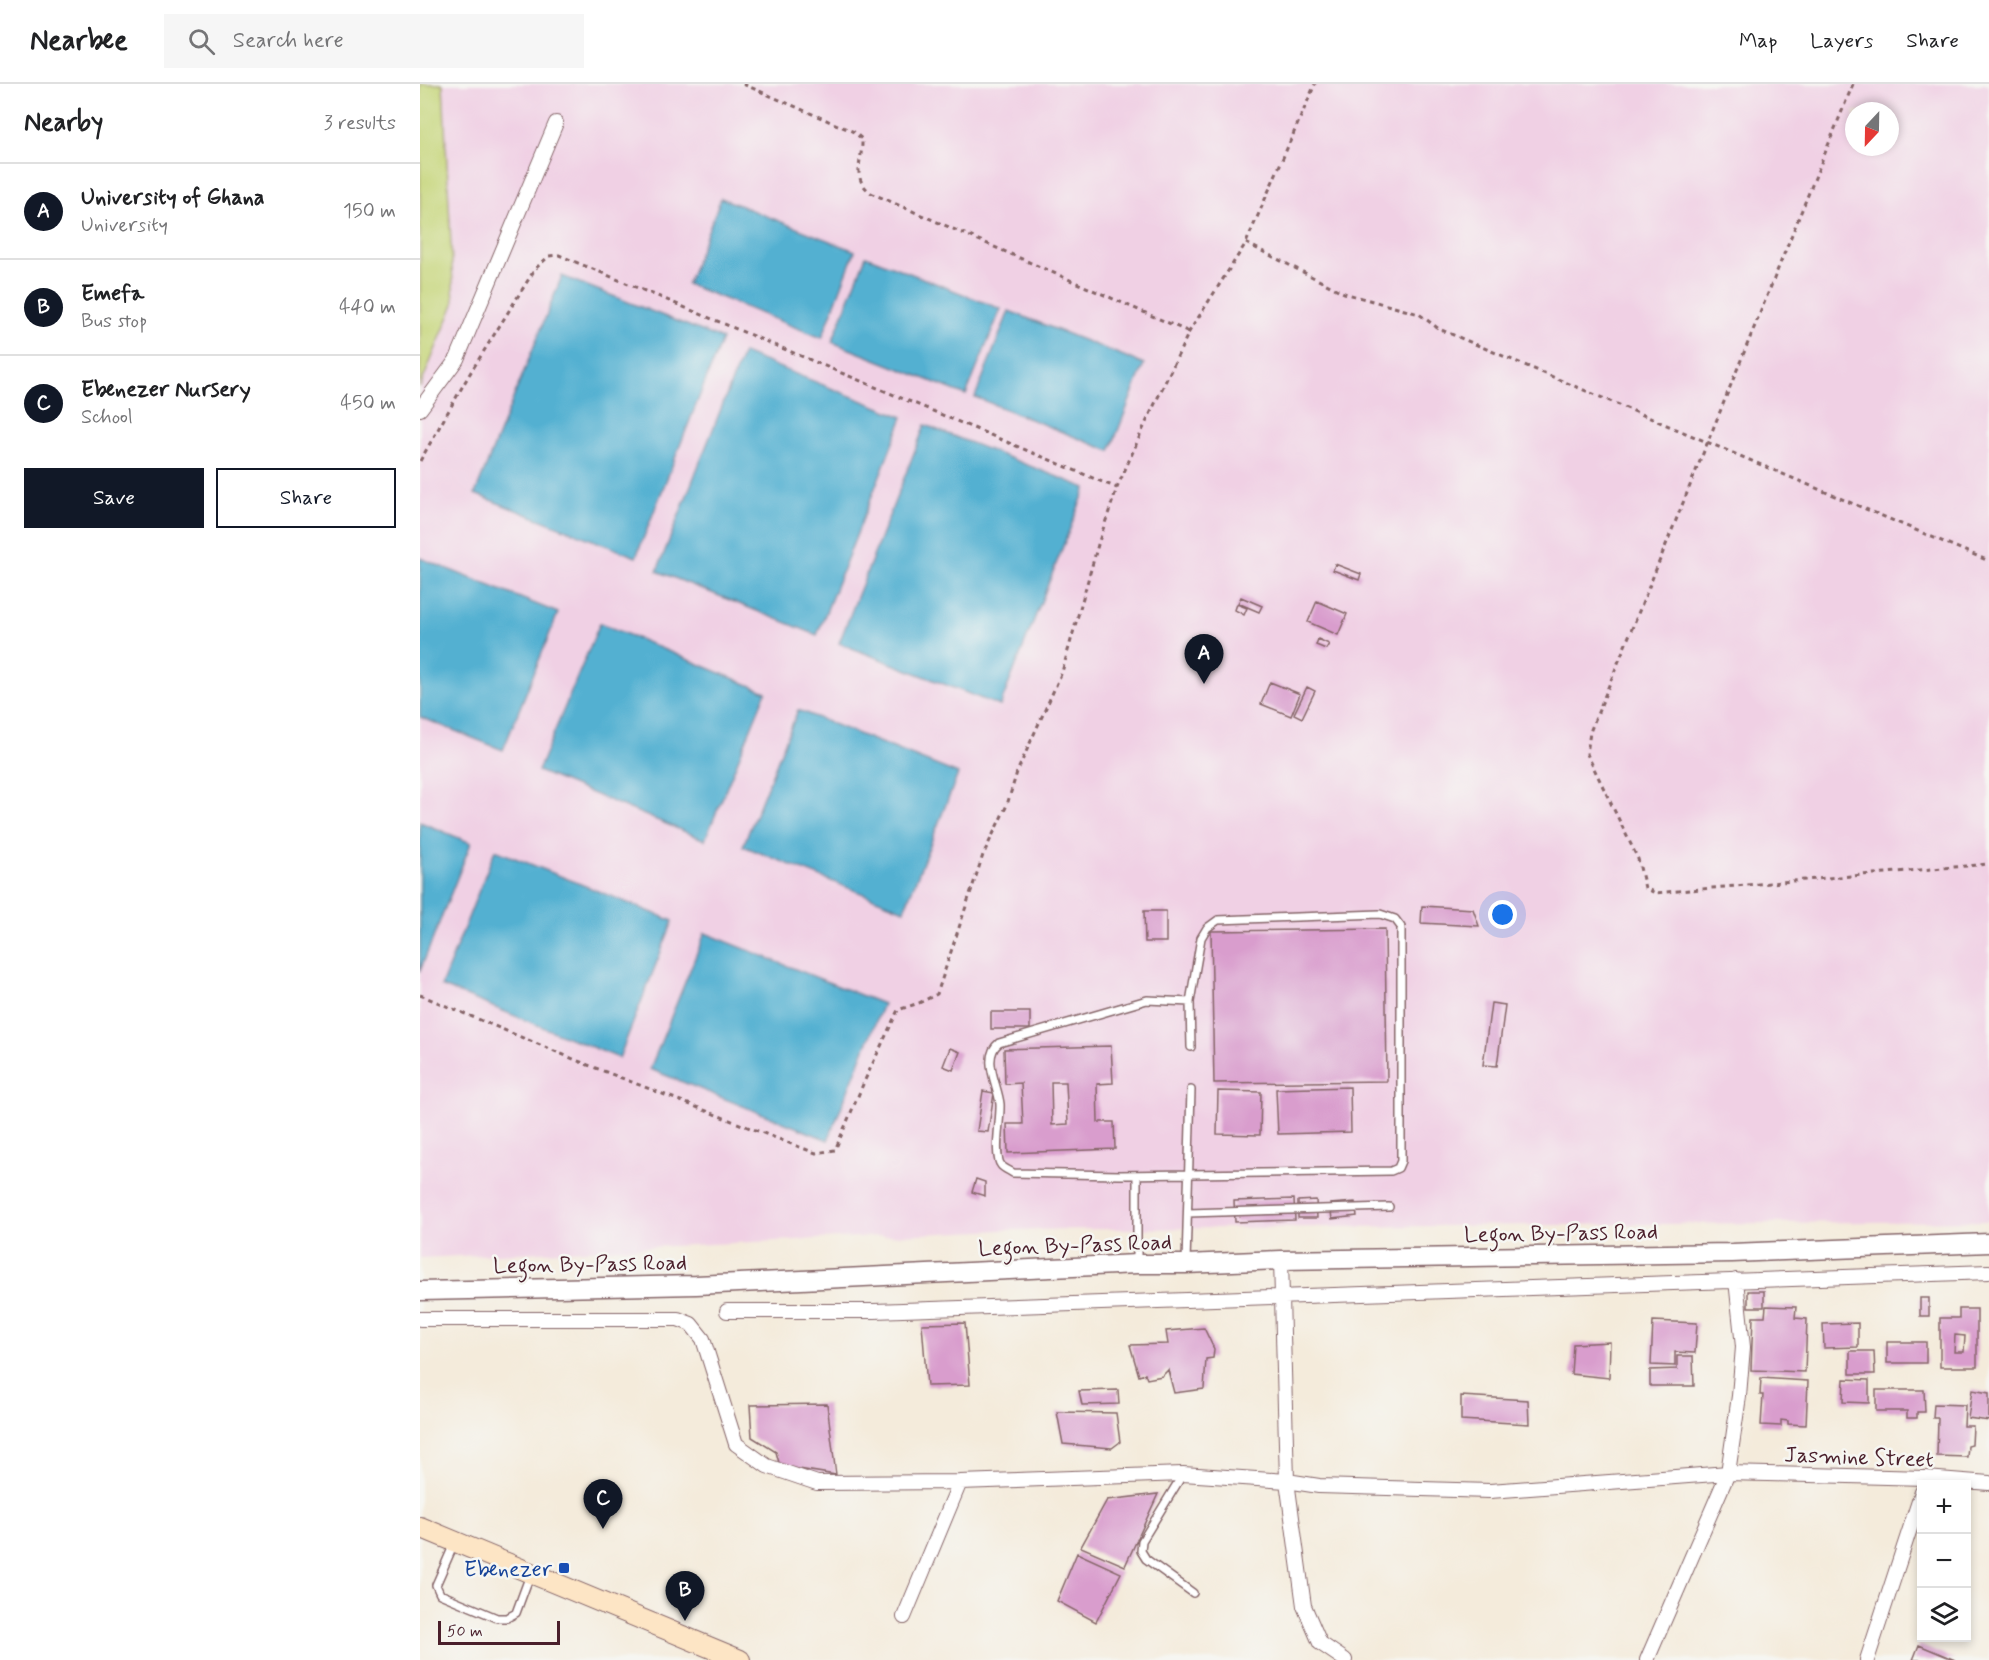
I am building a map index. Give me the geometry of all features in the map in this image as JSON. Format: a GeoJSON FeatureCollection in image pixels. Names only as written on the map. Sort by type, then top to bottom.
{"type":"FeatureCollection","features":[{"type":"Feature","properties":{"kind":"main road"},"geometry":{"type":"LineString","coordinates":[[420,1527],[740,1660]]}},
{"type":"Feature","properties":{"kind":"street"},"geometry":{"type":"LineString","coordinates":[[420,409],[457,359],[556,123]]}},
{"type":"Feature","properties":{"kind":"street","name":"Legon By-Pass Road"},"geometry":{"type":"LineString","coordinates":[[420,1291],[696,1285],[1137,1264],[1732,1254],[1989,1243]]}},
{"type":"Feature","properties":{"kind":"street"},"geometry":{"type":"LineString","coordinates":[[1281,1260],[1287,1481],[1304,1606],[1320,1643],[1345,1660]]}},
{"type":"Feature","properties":{"kind":"street"},"geometry":{"type":"LineString","coordinates":[[727,1311],[874,1311],[1989,1272]]}},
{"type":"Feature","properties":{"kind":"street"},"geometry":{"type":"LineString","coordinates":[[1647,1660],[1728,1473],[1739,1396],[1743,1347],[1736,1280]]}},
{"type":"Feature","properties":{"kind":"street","name":"Jasmine Street"},"geometry":{"type":"LineString","coordinates":[[420,1319],[678,1319],[691,1324],[703,1339],[736,1444],[767,1466],[817,1483],[960,1482],[1183,1474],[1287,1481],[1319,1486],[1490,1491],[1728,1473],[1917,1481]]}},
{"type":"Feature","properties":{"kind":"street"},"geometry":{"type":"LineString","coordinates":[[904,1617],[960,1482]]}},
{"type":"Feature","properties":{"kind":"street","name":"Jasmine Street"},"geometry":{"type":"LineString","coordinates":[[1971,1482],[1989,1483]]}},
{"type":"Feature","properties":{"kind":"street"},"geometry":{"type":"LineString","coordinates":[[1868,1660],[1917,1508]]}},
{"type":"Feature","properties":{"kind":"lane"},"geometry":{"type":"LineString","coordinates":[[1190,1002],[1147,1000],[999,1043],[993,1048],[990,1057],[1000,1105],[998,1156],[1001,1165],[1013,1173],[1137,1175],[1392,1171],[1398,1168],[1401,1161],[1401,927],[1395,919],[1380,914],[1218,920],[1207,928],[1202,938],[1190,1002],[1191,1047]]}},
{"type":"Feature","properties":{"kind":"lane"},"geometry":{"type":"LineString","coordinates":[[1186,1264],[1191,1090]]}},
{"type":"Feature","properties":{"kind":"lane"},"geometry":{"type":"LineString","coordinates":[[1137,1175],[1137,1264]]}},
{"type":"Feature","properties":{"kind":"lane"},"geometry":{"type":"LineString","coordinates":[[1188,1213],[1389,1207]]}},
{"type":"Feature","properties":{"kind":"lane"},"geometry":{"type":"LineString","coordinates":[[1183,1474],[1142,1541],[1141,1551],[1146,1559],[1193,1593]]}},
{"type":"Feature","properties":{"kind":"lane"},"geometry":{"type":"LineString","coordinates":[[455,1541],[436,1585],[440,1594],[497,1618],[507,1618],[516,1613],[531,1573]]}},
{"type":"Feature","properties":{"kind":"path"},"geometry":{"type":"LineString","coordinates":[[743,84],[854,132],[862,139],[858,175],[862,186],[871,193],[1189,332]]}},
{"type":"Feature","properties":{"kind":"path"},"geometry":{"type":"LineString","coordinates":[[420,995],[588,1065],[794,1145],[816,1153],[835,1150],[898,1010],[937,994],[983,855],[1007,805],[1017,772],[1062,672],[1099,541],[1117,488],[1189,332],[1246,243],[1316,84]]}},
{"type":"Feature","properties":{"kind":"path"},"geometry":{"type":"LineString","coordinates":[[1853,84],[1590,732],[1587,754],[1638,859],[1645,888],[1655,893],[1989,864]]}},
{"type":"Feature","properties":{"kind":"path"},"geometry":{"type":"LineString","coordinates":[[1246,243],[1344,293],[1419,314],[1439,329],[1989,561]]}},
{"type":"Feature","properties":{"kind":"path"},"geometry":{"type":"LineString","coordinates":[[420,461],[469,375],[535,270],[549,256],[559,255],[1117,488]]}},
{"type":"Feature","properties":{"kind":"shaded area"},"geometry":{"type":"Polygon","coordinates":[[[420,84],[1989,84],[1989,1221],[1003,1230],[420,1258],[420,84]]]}},
{"type":"Feature","properties":{"kind":"green space"},"geometry":{"type":"Polygon","coordinates":[[[420,84],[443,84],[454,304],[420,387],[420,84]]]}},
{"type":"Feature","properties":{"kind":"water"},"geometry":{"type":"Polygon","coordinates":[[[721,198],[855,251],[822,338],[687,284],[721,198]]]}},
{"type":"Feature","properties":{"kind":"water"},"geometry":{"type":"Polygon","coordinates":[[[866,256],[1001,309],[966,395],[832,342],[866,256]]]}},
{"type":"Feature","properties":{"kind":"water"},"geometry":{"type":"Polygon","coordinates":[[[562,276],[722,339],[636,557],[475,494],[562,276]]]}},
{"type":"Feature","properties":{"kind":"water"},"geometry":{"type":"Polygon","coordinates":[[[1009,311],[1144,364],[1110,451],[975,397],[1009,311]]]}},
{"type":"Feature","properties":{"kind":"water"},"geometry":{"type":"Polygon","coordinates":[[[743,353],[903,417],[817,635],[657,571],[743,353]]]}},
{"type":"Feature","properties":{"kind":"water"},"geometry":{"type":"Polygon","coordinates":[[[925,425],[1086,488],[1000,706],[839,643],[925,425]]]}},
{"type":"Feature","properties":{"kind":"water"},"geometry":{"type":"Polygon","coordinates":[[[420,558],[558,613],[503,750],[420,717],[420,558]]]}},
{"type":"Feature","properties":{"kind":"water"},"geometry":{"type":"Polygon","coordinates":[[[600,623],[766,692],[705,840],[538,771],[600,623]]]}},
{"type":"Feature","properties":{"kind":"water"},"geometry":{"type":"Polygon","coordinates":[[[798,710],[958,774],[904,910],[743,846],[798,710]]]}},
{"type":"Feature","properties":{"kind":"water"},"geometry":{"type":"Polygon","coordinates":[[[420,822],[471,843],[420,971],[420,822]]]}},
{"type":"Feature","properties":{"kind":"water"},"geometry":{"type":"Polygon","coordinates":[[[495,850],[673,921],[619,1058],[441,986],[495,850]]]}},
{"type":"Feature","properties":{"kind":"water"},"geometry":{"type":"Polygon","coordinates":[[[705,933],[883,1004],[828,1140],[650,1069],[705,933]]]}},
{"type":"Feature","properties":{"kind":"building"},"geometry":{"type":"Polygon","coordinates":[[[1335,564],[1361,574],[1359,580],[1333,570],[1335,564]]]}},
{"type":"Feature","properties":{"kind":"building"},"geometry":{"type":"Polygon","coordinates":[[[1241,597],[1262,606],[1259,612],[1238,603],[1241,597]]]}},
{"type":"Feature","properties":{"kind":"building"},"geometry":{"type":"Polygon","coordinates":[[[1317,601],[1347,614],[1338,635],[1308,622],[1317,601]]]}},
{"type":"Feature","properties":{"kind":"building"},"geometry":{"type":"Polygon","coordinates":[[[1237,604],[1247,608],[1244,615],[1235,610],[1237,604]]]}},
{"type":"Feature","properties":{"kind":"building"},"geometry":{"type":"Polygon","coordinates":[[[1318,639],[1329,644],[1326,649],[1316,645],[1318,639]]]}},
{"type":"Feature","properties":{"kind":"building"},"geometry":{"type":"Polygon","coordinates":[[[1270,682],[1300,694],[1291,716],[1261,704],[1270,682]]]}},
{"type":"Feature","properties":{"kind":"building"},"geometry":{"type":"Polygon","coordinates":[[[1307,687],[1315,691],[1302,718],[1294,714],[1307,687]]]}},
{"type":"Feature","properties":{"kind":"building"},"geometry":{"type":"Polygon","coordinates":[[[1422,906],[1473,909],[1479,926],[1421,923],[1422,906]]]}},
{"type":"Feature","properties":{"kind":"building"},"geometry":{"type":"Polygon","coordinates":[[[1144,911],[1166,911],[1166,942],[1145,942],[1144,911]]]}},
{"type":"Feature","properties":{"kind":"building"},"geometry":{"type":"Polygon","coordinates":[[[1385,929],[1387,1081],[1214,1083],[1211,931],[1385,929]]]}},
{"type":"Feature","properties":{"kind":"building"},"geometry":{"type":"Polygon","coordinates":[[[1491,1003],[1505,1005],[1497,1066],[1483,1065],[1491,1003]]]}},
{"type":"Feature","properties":{"kind":"building"},"geometry":{"type":"Polygon","coordinates":[[[991,1012],[1030,1012],[1030,1029],[991,1029],[991,1012]]]}},
{"type":"Feature","properties":{"kind":"building"},"geometry":{"type":"Polygon","coordinates":[[[1111,1046],[1113,1083],[1097,1084],[1098,1122],[1114,1122],[1115,1149],[1008,1153],[1007,1124],[1023,1124],[1021,1083],[1005,1084],[1004,1049],[1111,1046]],[[1051,1082],[1052,1125],[1068,1124],[1066,1082],[1051,1082]]]}},
{"type":"Feature","properties":{"kind":"building"},"geometry":{"type":"Polygon","coordinates":[[[950,1048],[960,1052],[953,1070],[943,1066],[950,1048]]]}},
{"type":"Feature","properties":{"kind":"building"},"geometry":{"type":"Polygon","coordinates":[[[1350,1087],[1351,1132],[1278,1134],[1276,1089],[1350,1087]]]}},
{"type":"Feature","properties":{"kind":"building"},"geometry":{"type":"Polygon","coordinates":[[[983,1091],[994,1093],[988,1132],[977,1131],[983,1091]]]}},
{"type":"Feature","properties":{"kind":"building"},"geometry":{"type":"Polygon","coordinates":[[[1218,1091],[1261,1092],[1260,1135],[1217,1134],[1218,1091]]]}},
{"type":"Feature","properties":{"kind":"building"},"geometry":{"type":"Polygon","coordinates":[[[976,1179],[985,1182],[985,1196],[972,1192],[976,1179]]]}},
{"type":"Feature","properties":{"kind":"building"},"geometry":{"type":"Polygon","coordinates":[[[1294,1199],[1295,1220],[1235,1222],[1234,1201],[1294,1199]]]}},
{"type":"Feature","properties":{"kind":"building"},"geometry":{"type":"Polygon","coordinates":[[[1316,1200],[1317,1218],[1298,1218],[1298,1201],[1316,1200]]]}},
{"type":"Feature","properties":{"kind":"building"},"geometry":{"type":"Polygon","coordinates":[[[1355,1202],[1357,1216],[1332,1219],[1330,1204],[1355,1202]]]}},
{"type":"Feature","properties":{"kind":"building"},"geometry":{"type":"Polygon","coordinates":[[[1748,1291],[1764,1291],[1764,1307],[1748,1307],[1748,1291]]]}},
{"type":"Feature","properties":{"kind":"building"},"geometry":{"type":"Polygon","coordinates":[[[1920,1298],[1929,1298],[1929,1316],[1920,1316],[1920,1298]]]}},
{"type":"Feature","properties":{"kind":"building"},"geometry":{"type":"Polygon","coordinates":[[[1766,1306],[1796,1307],[1795,1318],[1807,1319],[1805,1372],[1751,1370],[1753,1317],[1765,1317],[1766,1306]]]}},
{"type":"Feature","properties":{"kind":"building"},"geometry":{"type":"Polygon","coordinates":[[[1959,1309],[1977,1309],[1977,1367],[1940,1367],[1940,1318],[1959,1318],[1959,1309]],[[1955,1335],[1954,1352],[1964,1352],[1965,1336],[1955,1335]]]}},
{"type":"Feature","properties":{"kind":"building"},"geometry":{"type":"Polygon","coordinates":[[[1653,1321],[1697,1323],[1695,1353],[1675,1352],[1675,1366],[1651,1365],[1653,1321]]]}},
{"type":"Feature","properties":{"kind":"building"},"geometry":{"type":"Polygon","coordinates":[[[965,1323],[970,1385],[927,1386],[922,1324],[965,1323]]]}},
{"type":"Feature","properties":{"kind":"building"},"geometry":{"type":"Polygon","coordinates":[[[1858,1323],[1858,1347],[1824,1348],[1823,1324],[1858,1323]]]}},
{"type":"Feature","properties":{"kind":"building"},"geometry":{"type":"Polygon","coordinates":[[[1204,1328],[1214,1349],[1213,1358],[1206,1359],[1204,1389],[1174,1393],[1168,1370],[1162,1376],[1147,1379],[1145,1374],[1139,1376],[1130,1345],[1168,1344],[1166,1331],[1204,1328]]]}},
{"type":"Feature","properties":{"kind":"building"},"geometry":{"type":"Polygon","coordinates":[[[1610,1342],[1609,1378],[1571,1374],[1573,1344],[1610,1342]]]}},
{"type":"Feature","properties":{"kind":"building"},"geometry":{"type":"Polygon","coordinates":[[[1887,1342],[1926,1342],[1926,1363],[1887,1363],[1887,1342]]]}},
{"type":"Feature","properties":{"kind":"building"},"geometry":{"type":"Polygon","coordinates":[[[1850,1351],[1874,1351],[1875,1374],[1850,1374],[1850,1351]]]}},
{"type":"Feature","properties":{"kind":"building"},"geometry":{"type":"Polygon","coordinates":[[[1677,1356],[1693,1356],[1694,1386],[1650,1386],[1650,1370],[1677,1369],[1677,1356]]]}},
{"type":"Feature","properties":{"kind":"building"},"geometry":{"type":"Polygon","coordinates":[[[1761,1378],[1808,1381],[1806,1425],[1788,1424],[1788,1421],[1781,1420],[1781,1426],[1761,1425],[1763,1395],[1760,1395],[1761,1378]]]}},
{"type":"Feature","properties":{"kind":"building"},"geometry":{"type":"Polygon","coordinates":[[[1844,1379],[1869,1380],[1869,1403],[1843,1402],[1844,1379]]]}},
{"type":"Feature","properties":{"kind":"building"},"geometry":{"type":"Polygon","coordinates":[[[1118,1390],[1119,1404],[1082,1405],[1079,1391],[1118,1390]]]}},
{"type":"Feature","properties":{"kind":"building"},"geometry":{"type":"Polygon","coordinates":[[[1876,1390],[1924,1390],[1925,1412],[1917,1412],[1917,1418],[1907,1418],[1907,1411],[1876,1411],[1876,1390]]]}},
{"type":"Feature","properties":{"kind":"building"},"geometry":{"type":"Polygon","coordinates":[[[1972,1390],[1989,1393],[1989,1421],[1968,1418],[1972,1390]]]}},
{"type":"Feature","properties":{"kind":"building"},"geometry":{"type":"Polygon","coordinates":[[[1461,1396],[1528,1400],[1529,1424],[1461,1420],[1461,1396]]]}},
{"type":"Feature","properties":{"kind":"building"},"geometry":{"type":"Polygon","coordinates":[[[827,1404],[836,1475],[780,1466],[776,1452],[752,1437],[750,1405],[827,1404]]]}},
{"type":"Feature","properties":{"kind":"building"},"geometry":{"type":"Polygon","coordinates":[[[1934,1404],[1965,1405],[1964,1426],[1973,1426],[1972,1445],[1968,1446],[1967,1457],[1937,1456],[1938,1418],[1933,1418],[1934,1404]]]}},
{"type":"Feature","properties":{"kind":"building"},"geometry":{"type":"Polygon","coordinates":[[[1057,1412],[1116,1413],[1120,1442],[1112,1448],[1063,1444],[1057,1412]]]}},
{"type":"Feature","properties":{"kind":"building"},"geometry":{"type":"Polygon","coordinates":[[[1158,1494],[1125,1566],[1081,1547],[1107,1500],[1158,1494]]]}},
{"type":"Feature","properties":{"kind":"building"},"geometry":{"type":"Polygon","coordinates":[[[1077,1553],[1121,1573],[1096,1622],[1057,1601],[1077,1553]]]}},
{"type":"Feature","properties":{"kind":"building"},"geometry":{"type":"Polygon","coordinates":[[[1919,1645],[1955,1660],[1913,1660],[1919,1645]]]}},
{"type":"Feature","properties":{"kind":"place","name":"University of Ghana"},"geometry":{"type":"Point","coordinates":[1204,684]}},
{"type":"Feature","properties":{"kind":"place","name":"Ebenezer Nursery"},"geometry":{"type":"Point","coordinates":[603,1529]}},
{"type":"Feature","properties":{"kind":"place","name":"Ebenezer"},"geometry":{"type":"Point","coordinates":[564,1568]}},
{"type":"Feature","properties":{"kind":"place","name":"Emefa"},"geometry":{"type":"Point","coordinates":[685,1621]}}]}
